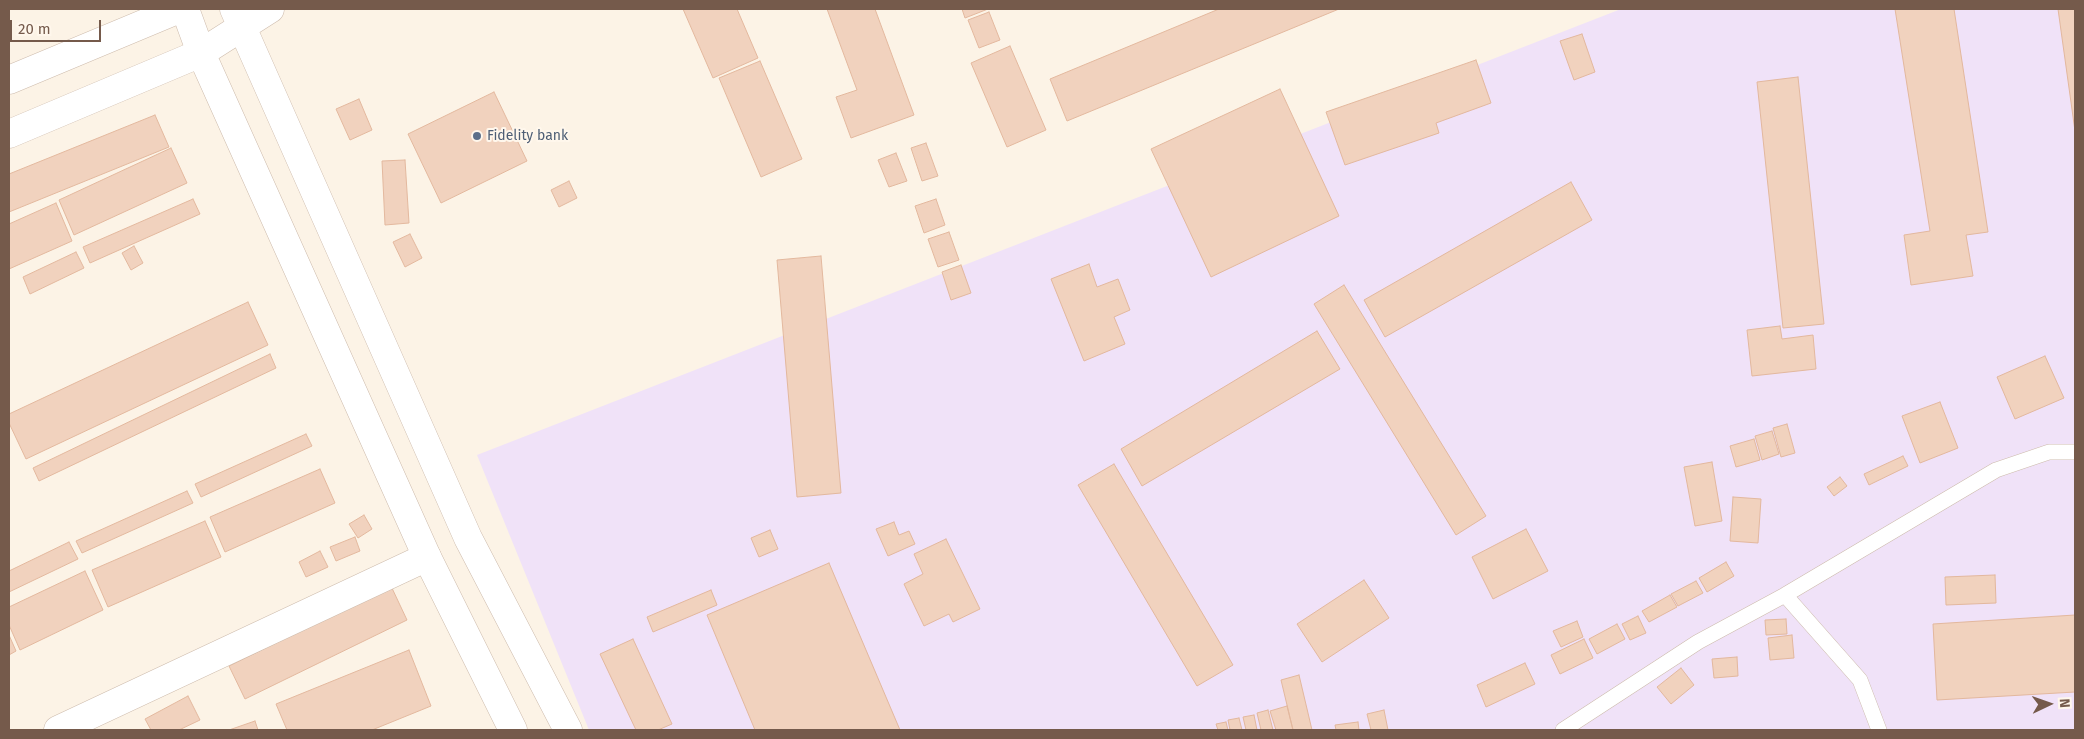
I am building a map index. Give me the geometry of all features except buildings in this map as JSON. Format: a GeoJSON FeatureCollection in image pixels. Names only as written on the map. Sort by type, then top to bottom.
{"type":"FeatureCollection","features":[{"type":"Feature","properties":{"kind":"street"},"geometry":{"type":"LineString","coordinates":[[9,80],[178,9]]}},
{"type":"Feature","properties":{"kind":"street"},"geometry":{"type":"LineString","coordinates":[[186,9],[201,53],[427,557],[513,730]]}},
{"type":"Feature","properties":{"kind":"street"},"geometry":{"type":"LineString","coordinates":[[9,134],[201,53],[238,18],[270,9]]}},
{"type":"Feature","properties":{"kind":"street"},"geometry":{"type":"LineString","coordinates":[[238,18],[468,538],[568,730]]}},
{"type":"Feature","properties":{"kind":"street"},"geometry":{"type":"LineString","coordinates":[[58,730],[427,557]]}},
{"type":"Feature","properties":{"kind":"lane"},"geometry":{"type":"LineString","coordinates":[[1563,730],[1698,642],[1785,595],[1996,470],[2049,452],[2075,452]]}},
{"type":"Feature","properties":{"kind":"lane"},"geometry":{"type":"LineString","coordinates":[[1785,595],[1860,680],[1879,730]]}},
{"type":"Feature","properties":{"kind":"shaded area"},"geometry":{"type":"Polygon","coordinates":[[[1621,9],[2075,9],[2075,730],[589,730],[477,455],[1621,9]]]}},
{"type":"Feature","properties":{"kind":"place","name":"Fidelity bank"},"geometry":{"type":"Point","coordinates":[477,136]}}]}
